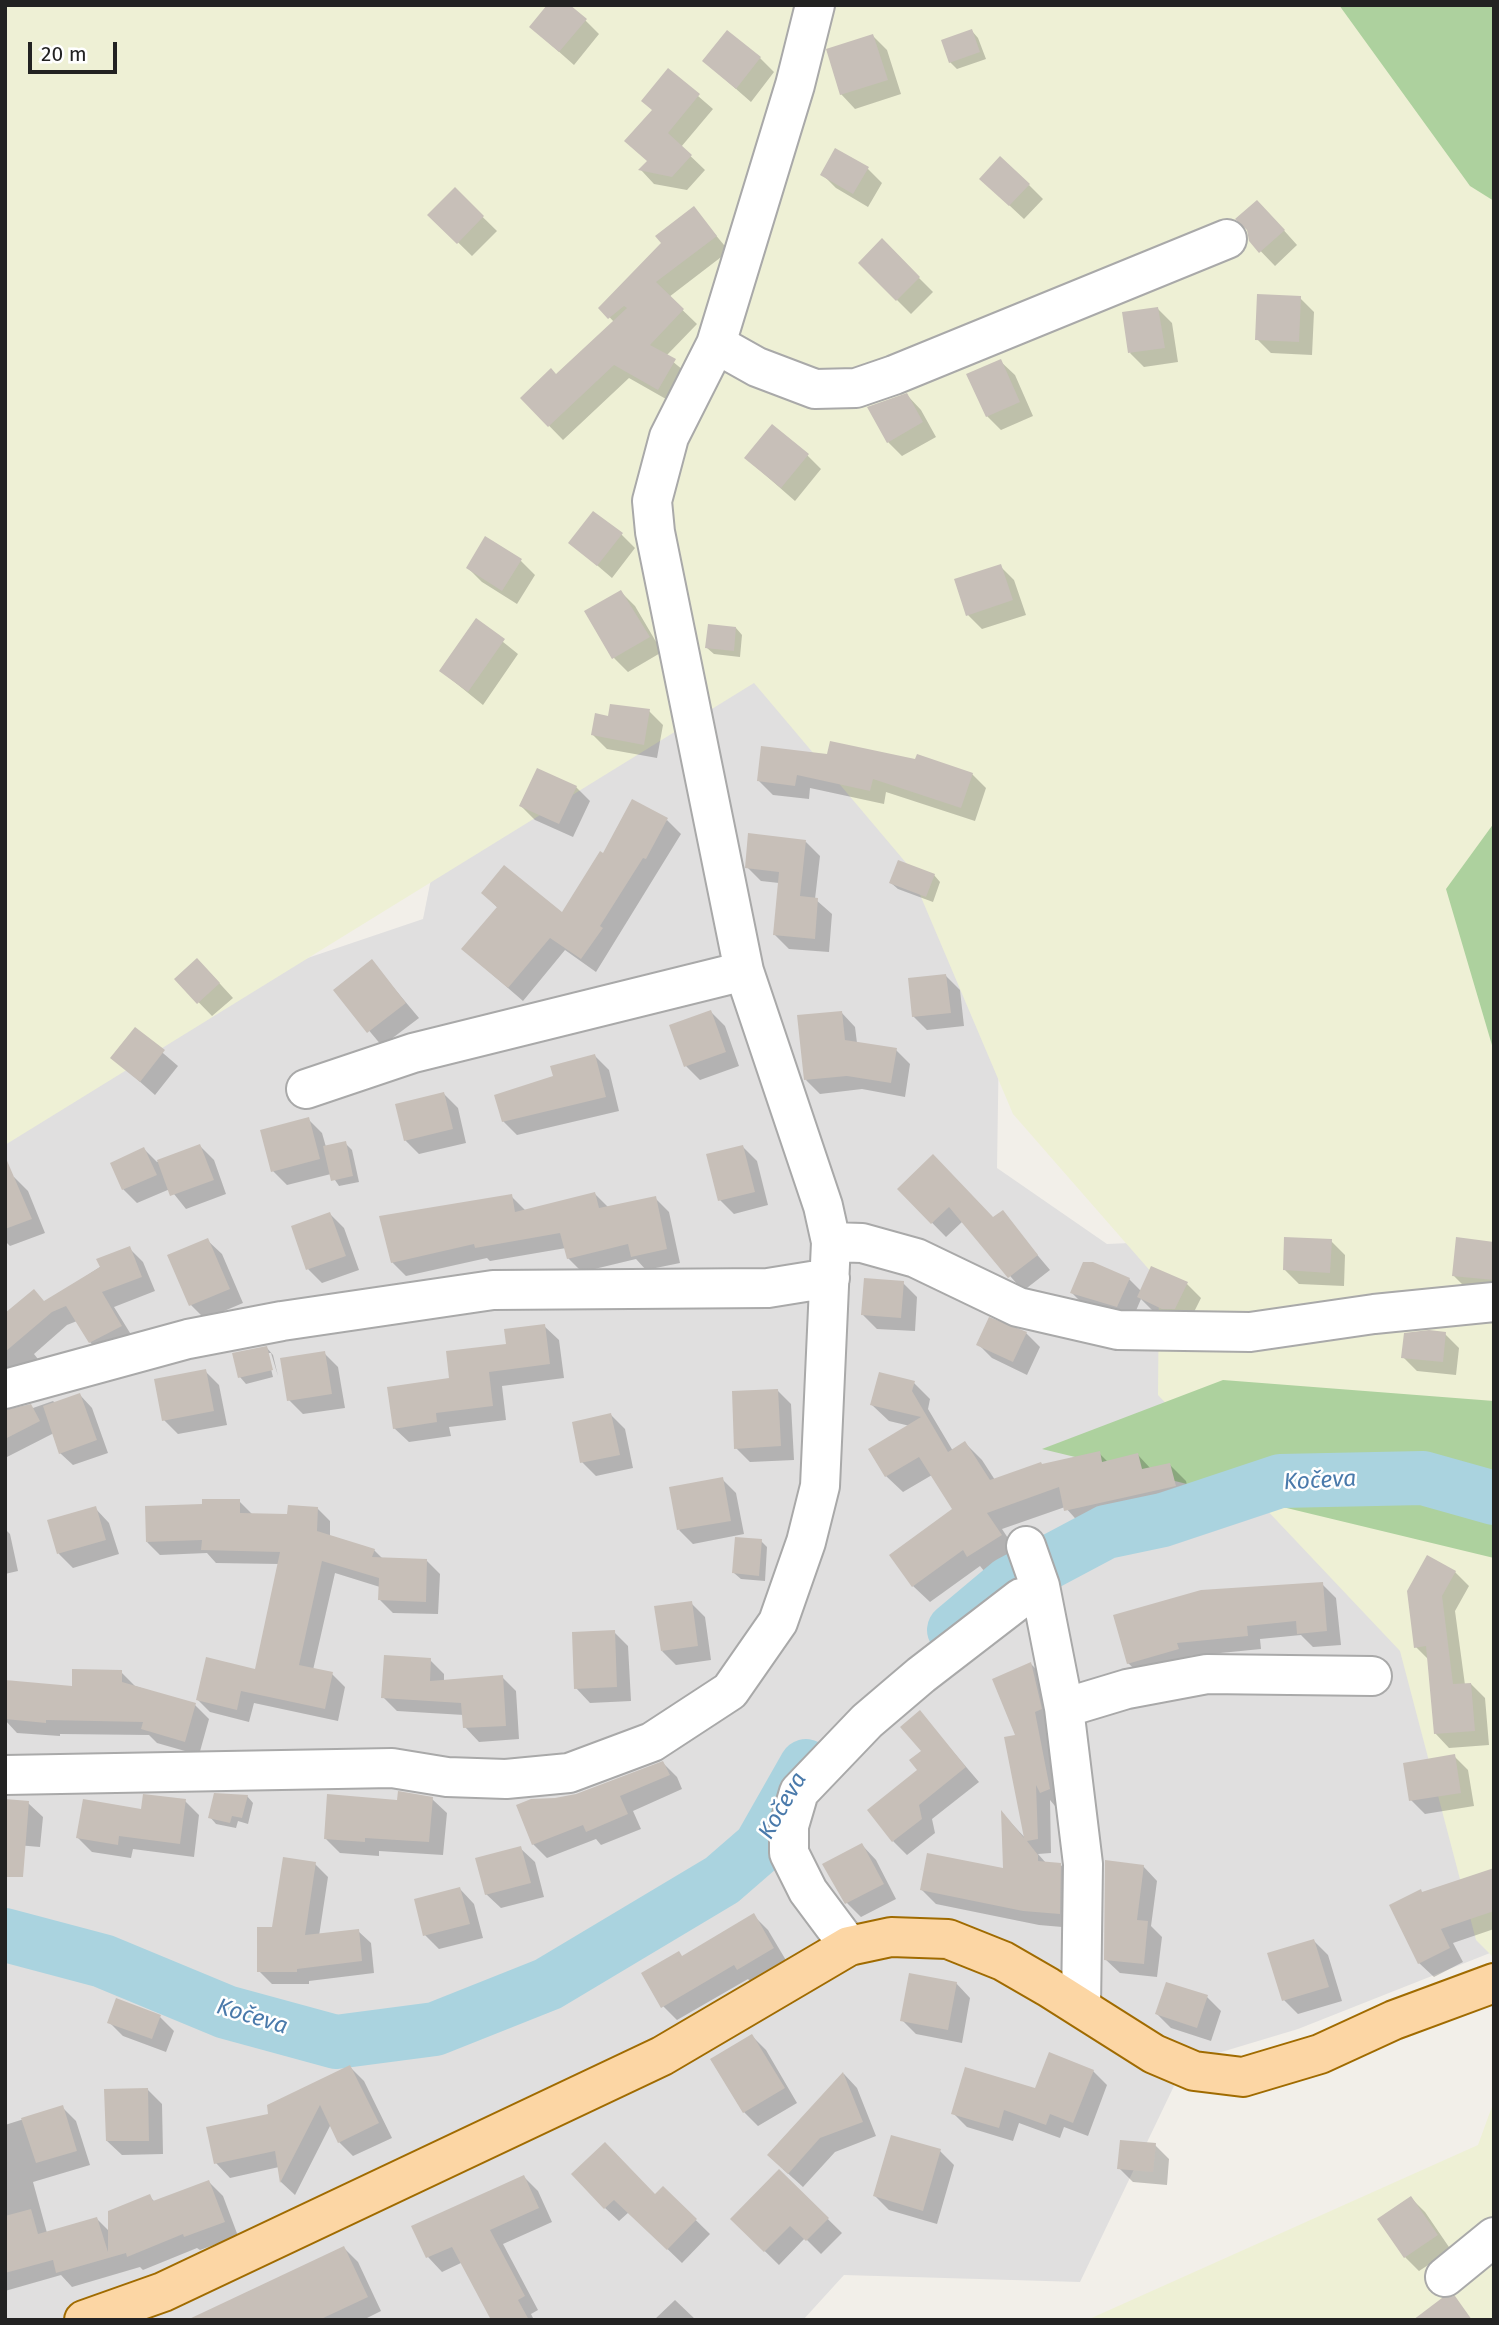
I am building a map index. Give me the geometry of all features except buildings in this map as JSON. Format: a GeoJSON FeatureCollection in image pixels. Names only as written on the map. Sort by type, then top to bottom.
{"type":"FeatureCollection","features":[{"type":"Feature","properties":{"kind":"main road"},"geometry":{"type":"LineString","coordinates":[[84,2320],[163,2292],[662,2056],[849,1946],[891,1937],[948,1939],[1003,1961],[1154,2054],[1194,2071],[1243,2077],[1320,2054],[1394,2020],[1494,1983]]}},
{"type":"Feature","properties":{"kind":"street"},"geometry":{"type":"LineString","coordinates":[[5,1775],[392,1768],[447,1777],[506,1779],[569,1773],[652,1742],[693,1718],[730,1691],[778,1622],[806,1542],[820,1486],[831,1260],[823,1206],[744,971],[655,532],[652,501],[669,437],[716,344],[795,85],[816,5]]}},
{"type":"Feature","properties":{"kind":"street"},"geometry":{"type":"LineString","coordinates":[[716,344],[757,367],[816,389],[856,388],[1227,239]]}},
{"type":"Feature","properties":{"kind":"street"},"geometry":{"type":"LineString","coordinates":[[306,1089],[413,1053],[744,971]]}},
{"type":"Feature","properties":{"kind":"street"},"geometry":{"type":"LineString","coordinates":[[5,1389],[188,1339],[282,1321],[493,1290],[768,1288],[862,1243],[916,1258],[1018,1307],[1118,1330],[1250,1332],[1374,1314],[1494,1302]]}},
{"type":"Feature","properties":{"kind":"street"},"geometry":{"type":"LineString","coordinates":[[1026,1548],[1041,1591],[1064,1708],[1083,1864],[1081,2007]]}},
{"type":"Feature","properties":{"kind":"street"},"geometry":{"type":"LineString","coordinates":[[849,1946],[807,1891],[789,1853],[789,1826],[799,1792],[867,1721],[921,1675],[1021,1598],[1041,1591]]}},
{"type":"Feature","properties":{"kind":"street"},"geometry":{"type":"LineString","coordinates":[[1064,1708],[1127,1689],[1207,1674],[1372,1676]]}},
{"type":"Feature","properties":{"kind":"street"},"geometry":{"type":"LineString","coordinates":[[1444,2277],[1494,2237]]}},
{"type":"Feature","properties":{"kind":"shaded area"},"geometry":{"type":"Polygon","coordinates":[[[457,496],[1004,710],[997,1168],[1107,1244],[1245,1238],[1494,1350],[1490,1953],[1298,2029],[1185,2063],[1080,2282],[844,2275],[803,2320],[5,2320],[5,1093],[278,968],[423,919],[448,794],[457,496]]]}},
{"type":"Feature","properties":{"kind":"green space"},"geometry":{"type":"Polygon","coordinates":[[[5,5],[1494,5],[1494,1958],[1476,1940],[1400,1651],[1158,1395],[1159,1281],[1013,1114],[907,864],[754,683],[5,1145],[5,5]]]}},
{"type":"Feature","properties":{"kind":"green space"},"geometry":{"type":"Polygon","coordinates":[[[1339,5],[1494,5],[1494,201],[1470,186],[1339,5]]]}},
{"type":"Feature","properties":{"kind":"green space"},"geometry":{"type":"Polygon","coordinates":[[[1494,823],[1494,1052],[1446,889],[1494,823]]]}},
{"type":"Feature","properties":{"kind":"green space"},"geometry":{"type":"Polygon","coordinates":[[[1223,1380],[1494,1401],[1494,1558],[1042,1449],[1223,1380]]]}},
{"type":"Feature","properties":{"kind":"green space"},"geometry":{"type":"Polygon","coordinates":[[[1494,2101],[1494,2320],[1087,2320],[1478,2145],[1494,2101]]]}},
{"type":"Feature","properties":{"kind":"waterway","name":"Kočeva"},"geometry":{"type":"LineString","coordinates":[[954,1630],[1010,1583],[1106,1532],[1163,1520],[1280,1481],[1423,1478],[1494,1498]]}},
{"type":"Feature","properties":{"kind":"waterway","name":"Kočeva"},"geometry":{"type":"LineString","coordinates":[[5,1935],[103,1961],[226,2012],[336,2042],[435,2029],[548,1984],[722,1880],[760,1847],[806,1766]]}}]}
